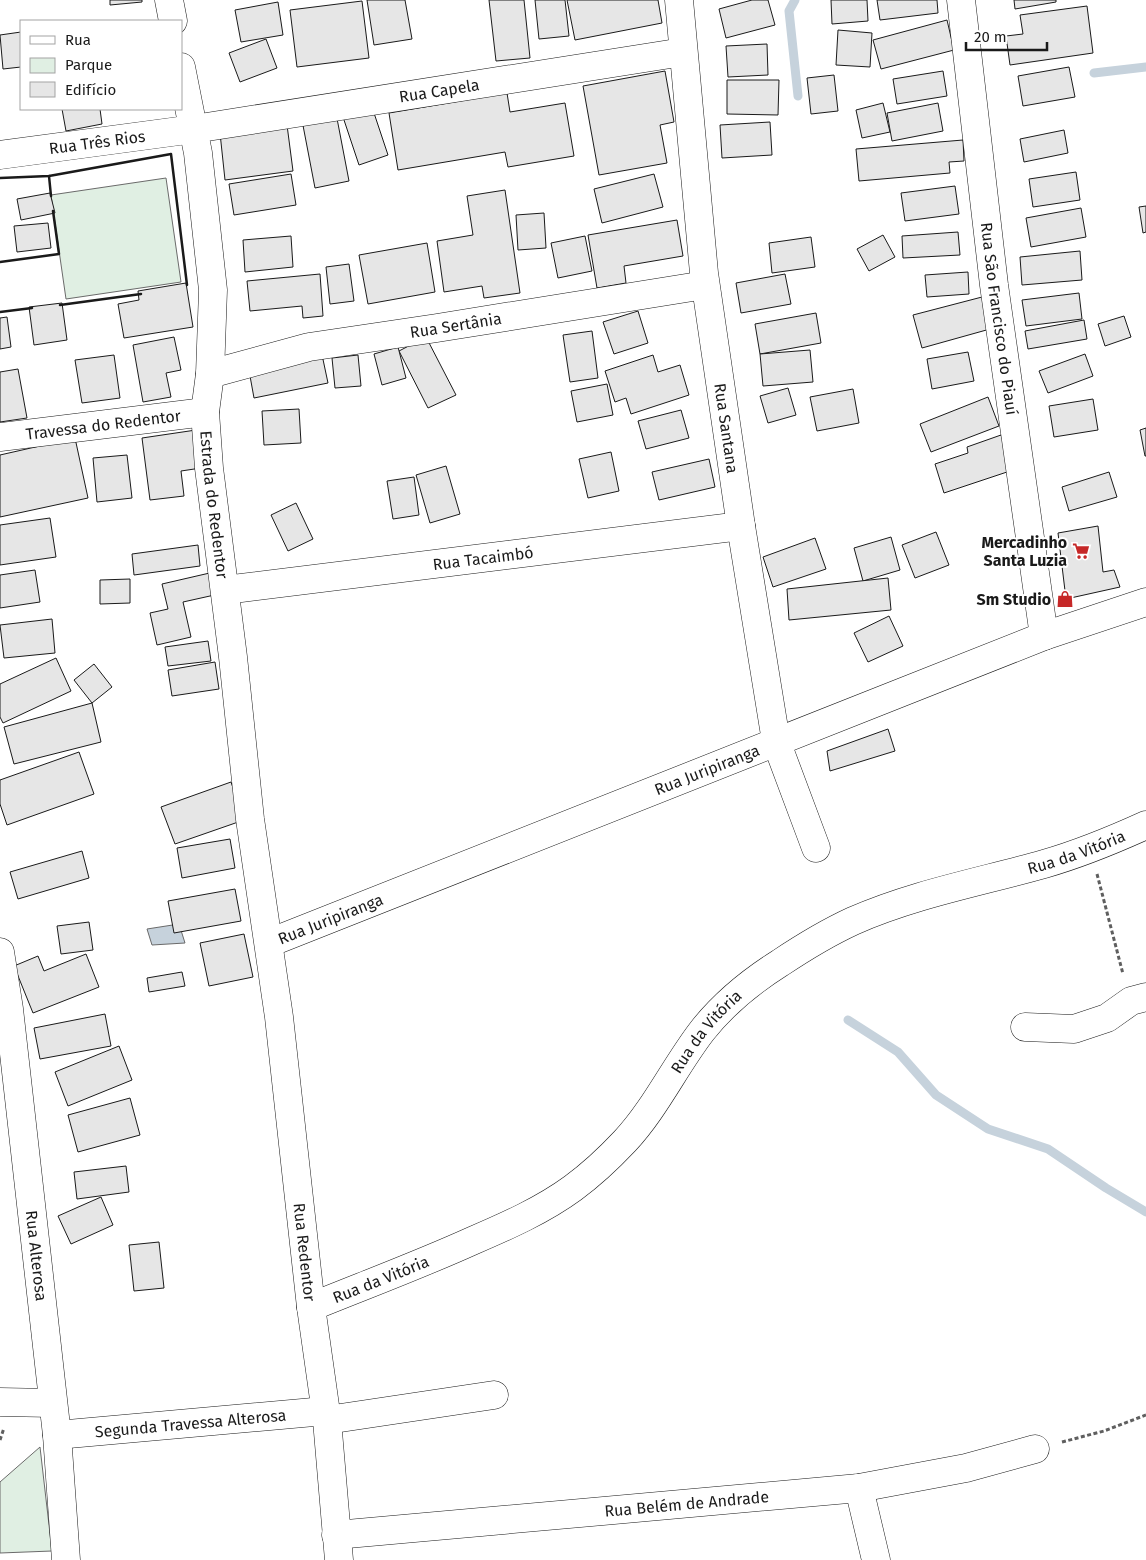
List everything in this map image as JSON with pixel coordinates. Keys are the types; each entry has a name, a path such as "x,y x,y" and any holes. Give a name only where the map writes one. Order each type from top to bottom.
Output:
{"street":[{"path":"169,0 173,20"},
{"name":"Rua Santana","path":"679,0 706,285 741,526 776,741 816,848"},
{"name":"Rua São Francisco do Piauí","path":"961,0 994,286 1044,636"},
{"name":"Rua Capela","path":"194,128 683,52"},
{"name":"Estrada do Redentor","path":"182,72 194,128 213,290 210,374 205,412 209,468 225,590 250,819 269,943"},
{"name":"Rua Três Rios","path":"0,155 194,128"},
{"name":"Rua Sertânia","path":"210,374 309,347 706,285"},
{"name":"Travessa do Redentor","path":"0,437 205,412"},
{"name":"Rua Tacaimbó","path":"225,590 741,526"},
{"name":"Rua Juripiranga","path":"269,943 1044,636 1146,602"},
{"name":"Rua da Vitória","path":"311,1306 496,1231 544,1207 573,1188 596,1170 627,1139 701,1032 723,1006 743,988 820,937 855,920 938,891 1047,863 1146,825"},
{"name":"Rua Redentor","path":"269,943 311,1306 326,1416 337,1548"},
{"name":"Rua Alterosa","path":"0,952 9,1009 57,1435 66,1560"},
{"path":"1025,1027 1074,1030 1106,1018 1138,999"},
{"name":"Segunda Travessa Alterosa","path":"57,1435 326,1416 494,1395"},
{"path":"0,1402 52,1403"},
{"name":"Rua Belém de Andrade","path":"337,1548 859,1488 966,1468 1034,1449"},
{"path":"859,1488 876,1560"}],"path":[{"path":"1090,848 1138,999"},
{"path":"1034,1449 1104,1431 1146,1415"}],"green space":[{"path":"166,178 181,282 66,299 51,195"},
{"path":"40,1447 52,1551 0,1553 0,1482"}],"shaded area":[{"path":"179,924 185,943 152,945 147,929"}],"building":[{"path":"110,0 142,0 142,2 110,5"},
{"path":"367,0 405,0 412,39 374,45"},
{"path":"489,0 524,0 530,58 496,61"},
{"path":"535,0 565,0 569,36 539,39"},
{"path":"567,0 658,0 662,23 575,40"},
{"path":"752,0 768,0 775,25 726,38 719,9"},
{"path":"831,0 867,0 868,21 832,24"},
{"path":"877,0 937,0 938,13 880,20"},
{"path":"1014,0 1056,0 1056,2 1015,9"},
{"path":"362,1 369,58 297,67 290,10"},
{"path":"278,2 283,35 241,42 235,10"},
{"path":"1087,6 1093,53 1010,65 1006,36 1023,34 1020,15"},
{"path":"947,20 954,50 881,69 873,40"},
{"path":"838,30 872,33 870,67 836,65"},
{"path":"20,32 20,67 3,69 0,35"},
{"path":"266,39 277,68 240,82 229,53"},
{"path":"767,44 768,75 728,77 726,46"},
{"path":"1069,67 1075,97 1023,106 1018,76"},
{"path":"665,71 674,122 660,125 667,163 599,175 583,86"},
{"path":"943,71 947,96 897,104 893,79"},
{"path":"834,75 838,111 811,114 807,78"},
{"path":"727,80 779,80 778,115 727,114"},
{"path":"507,93 510,112 565,103 574,156 508,167 505,152 398,170 389,113"},
{"path":"883,103 890,132 862,138 856,110"},
{"path":"938,103 943,131 892,141 887,113"},
{"path":"372,107 388,155 359,165 343,117"},
{"path":"335,108 349,181 315,188 301,115"},
{"path":"62,110 100,110 102,124 66,131"},
{"path":"770,122 772,155 722,158 720,125"},
{"path":"287,125 293,171 225,180 220,133"},
{"path":"1064,130 1068,153 1024,162 1020,139"},
{"path":"963,140 964,161 949,162 950,173 859,181 856,149"},
{"path":"1076,172 1080,200 1033,207 1029,179"},
{"path":"291,174 296,205 234,215 229,184"},
{"path":"654,174 663,207 602,223 594,189"},
{"path":"955,186 959,214 905,221 901,193"},
{"path":"505,190 520,293 484,298 482,286 444,292 437,241 473,235 467,196"},
{"path":"50,193 55,213 21,220 17,199"},
{"path":"1146,206 1146,232 1143,233 1139,207"},
{"path":"1081,208 1086,237 1031,247 1026,218"},
{"path":"544,213 546,248 518,250 516,215"},
{"path":"677,220 683,256 624,266 626,283 597,288 588,235"},
{"path":"48,223 51,248 17,252 14,226"},
{"path":"958,232 960,255 903,258 902,236"},
{"path":"883,235 895,257 869,271 857,249"},
{"path":"291,236 293,267 245,272 243,240"},
{"path":"585,236 592,271 558,278 551,243"},
{"path":"811,237 815,267 772,273 769,243"},
{"path":"427,243 435,292 368,304 359,255"},
{"path":"1080,251 1082,280 1022,285 1020,257"},
{"path":"349,264 354,301 330,304 326,267"},
{"path":"968,272 969,294 927,297 925,275"},
{"path":"320,274 323,316 303,318 302,306 250,311 247,281"},
{"path":"785,274 791,304 741,313 736,283"},
{"path":"186,283 193,327 124,338 118,304 139,300 138,291"},
{"path":"1079,293 1082,319 1026,326 1022,300"},
{"path":"982,297 990,329 922,348 913,315"},
{"path":"62,303 67,340 34,345 29,307"},
{"path":"638,311 648,343 614,354 603,322"},
{"path":"816,313 821,343 760,354 755,324"},
{"path":"1124,316 1131,337 1105,346 1098,324"},
{"path":"7,317 11,347 0,349 0,318"},
{"path":"1084,320 1087,339 1028,349 1025,331"},
{"path":"592,331 598,378 570,382 563,335"},
{"path":"174,337 181,370 166,373 171,397 143,402 133,345"},
{"path":"426,337 456,395 428,408 399,351"},
{"path":"398,347 406,378 382,385 374,354"},
{"path":"321,350 328,383 254,398 248,365"},
{"path":"810,350 813,382 763,386 760,354"},
{"path":"968,352 974,381 932,389 927,359"},
{"path":"1085,354 1093,376 1048,393 1039,371"},
{"path":"114,355 120,398 82,403 75,360"},
{"path":"358,355 361,386 335,388 332,358"},
{"path":"653,355 658,372 680,365 689,395 631,414 626,398 615,402 605,371"},
{"path":"18,369 27,418 0,422 0,372"},
{"path":"607,384 613,415 577,422 571,391"},
{"path":"788,388 796,415 768,423 760,396"},
{"path":"853,389 859,423 817,431 810,397"},
{"path":"988,397 999,426 931,452 920,424"},
{"path":"1093,399 1098,430 1054,437 1049,406"},
{"path":"299,409 301,443 264,445 262,411"},
{"path":"681,410 689,438 646,449 638,421"},
{"path":"1146,428 1146,456 1145,456 1140,430"},
{"path":"196,430 201,468 181,471 184,496 150,500 142,438"},
{"path":"1001,435 1013,470 944,493 935,464 968,453 967,447"},
{"path":"75,438 88,498 0,517 0,455"},
{"path":"611,452 619,491 588,498 579,459"},
{"path":"127,455 132,498 97,502 93,458"},
{"path":"709,459 715,487 659,500 652,472"},
{"path":"446,466 460,514 430,523 416,475"},
{"path":"1109,472 1117,497 1069,511 1062,487"},
{"path":"414,477 419,515 393,519 387,481"},
{"path":"296,503 313,539 288,551 271,515"},
{"path":"50,518 56,557 0,565 0,525"},
{"name":"Mercadinho Santa Luzia","path":"1098,526 1103,572 1114,570 1120,587 1066,599 1058,533"},
{"path":"936,532 949,565 915,578 902,545"},
{"path":"891,537 900,570 863,581 854,548"},
{"path":"815,538 826,569 773,587 763,557"},
{"path":"198,545 200,566 134,575 132,554"},
{"path":"35,570 40,602 0,608 0,575"},
{"path":"214,572 219,594 183,602 191,637 157,645 150,613 168,609 162,584"},
{"path":"888,578 891,610 789,620 787,589"},
{"path":"130,579 130,603 100,604 100,580"},
{"path":"889,616 903,646 868,662 854,633"},
{"path":"52,619 55,653 4,658 0,625"},
{"path":"208,641 211,661 168,666 165,647"},
{"path":"56,658 71,691 3,723 0,717 0,684"},
{"path":"215,662 219,689 172,696 168,670"},
{"path":"94,664 112,687 92,703 74,680"},
{"path":"92,703 101,742 14,764 4,727"},
{"path":"888,729 895,751 830,771 827,751"},
{"path":"79,752 94,794 7,825 0,804 0,780"},
{"path":"231,782 244,820 175,844 161,807"},
{"path":"230,839 235,868 182,878 177,848"},
{"path":"82,851 89,878 18,899 10,872"},
{"path":"235,889 241,921 174,933 168,901"},
{"path":"89,922 93,950 61,954 57,926"},
{"path":"244,934 253,977 209,986 200,943"},
{"path":"86,954 99,987 33,1013 14,966 38,956 44,971"},
{"path":"182,972 185,986 149,992 147,978"},
{"path":"105,1014 111,1046 40,1059 34,1028"},
{"path":"119,1046 132,1080 68,1106 55,1072"},
{"path":"130,1098 140,1135 78,1152 68,1115"},
{"path":"126,1166 129,1192 77,1199 74,1172"},
{"path":"101,1197 113,1225 71,1244 58,1216"},
{"path":"159,1242 164,1288 134,1291 129,1245"}],"waterway":[{"path":"795,0 789,11 798,96"},
{"path":"1094,73 1146,67"},
{"path":"848,1020 898,1052 936,1095 988,1129 1048,1149 1146,1212"}],"wall":[{"path":"0,178 49,176 171,154 187,285"},
{"path":"49,176 51,196"},
{"path":"0,262 59,254 53,211"},
{"path":"60,305 141,294"},
{"path":"0,312 32,308"}],"place":[{"name":"Mercadinho Santa Luzia","path":"1081,551"},
{"name":"Sm Studio","path":"1065,599"}]}
